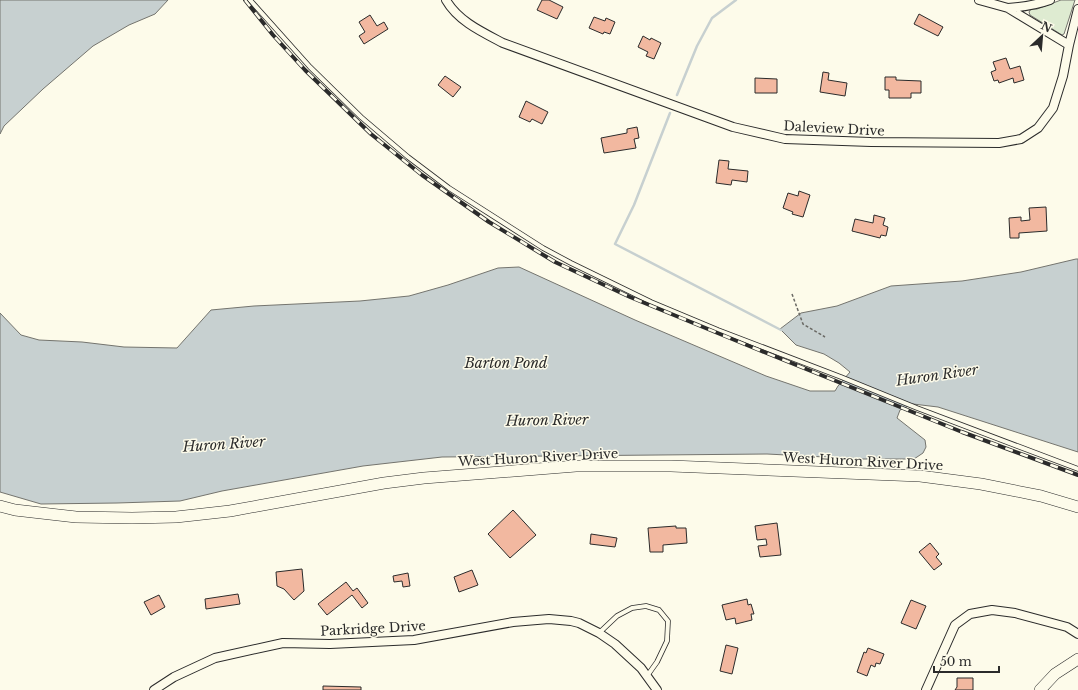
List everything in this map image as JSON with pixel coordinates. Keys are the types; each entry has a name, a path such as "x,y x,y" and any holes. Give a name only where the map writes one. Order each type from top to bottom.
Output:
{"street":[{"name":"Daleview Drive","path":"446,0 457,14 470,25 503,43 734,127 785,139 871,142 999,143 1021,139 1038,128 1053,108 1063,76 1068,45 1078,10"},
{"path":"979,0 1008,8 1068,45"},
{"path":"1008,8 1037,5 1050,0"},
{"name":"West Huron River Drive","path":"0,506 15,510 76,517 176,518 230,511 384,483 424,478 576,466 671,466 920,476 981,484 1041,496 1078,507"},
{"path":"926,690 955,625 970,614 992,610 1015,613 1067,627 1078,634"},
{"name":"Parkridge Drive","path":"154,690 174,677 215,658 283,644 330,644 414,640 513,622 549,619 579,623 599,633 641,668 657,690"},
{"path":"1040,690 1055,674 1078,659"}],"lane":[{"path":"250,0 310,67 361,117 408,157 449,188 554,254 651,302 718,330 1078,469"},
{"path":"599,633 617,616 632,608 646,606 659,610 668,621 667,641 657,662 647,676"}],"path":[{"path":"792,294 802,324 825,337"}],"green space":[{"path":"1061,0 1075,0 1064,34 1062,35 1030,15 1029,12 1031,9 1037,9"}],"water":[{"path":"0,0 168,0 155,14 129,25 93,46 43,89 4,126 0,134"},
{"name":"Barton Pond","path":"1078,259 1078,452 938,407 913,404 900,410 897,418 925,440 926,447 923,453 914,459 863,459 767,454 442,457 363,466 222,491 180,501 41,504 0,492 0,313 21,335 39,340 82,342 124,347 177,348 211,310 254,306 360,301 409,296 448,285 498,268 519,267 635,320 766,376 810,391 835,391 850,372 824,354 796,345 780,329 801,313 837,306 891,286 962,281 1021,272"}],"building":[{"path":"542,0 549,0 563,7 557,19 537,10"},
{"path":"919,14 943,27 938,36 914,24"},
{"path":"370,15 377,26 384,22 388,29 364,44 359,36 365,32 359,22"},
{"path":"594,17 605,21 606,18 615,22 610,34 604,32 603,34 589,28"},
{"path":"643,36 661,43 654,59 646,56 648,52 638,47"},
{"path":"1006,58 1010,69 1020,66 1024,80 1014,83 1013,78 999,83 998,80 994,81 991,72 996,70 993,62"},
{"path":"823,72 829,73 828,80 847,83 845,96 820,92"},
{"path":"445,76 461,87 453,97 438,85"},
{"path":"885,77 896,77 896,80 921,81 921,93 911,93 911,98 889,98 889,90 885,90"},
{"path":"755,78 777,79 777,93 755,93"},
{"path":"526,101 548,112 542,124 532,119 530,122 519,117"},
{"path":"637,127 639,138 634,139 636,148 604,153 601,138 627,133 627,129"},
{"path":"719,160 729,161 728,169 748,171 747,182 732,180 731,185 716,183"},
{"path":"799,191 810,195 803,217 792,214 793,212 783,208 788,193 798,196"},
{"path":"1046,207 1047,231 1019,233 1019,238 1010,238 1009,218 1021,217 1021,221 1030,220 1029,208"},
{"path":"874,215 885,218 883,225 888,227 886,236 881,235 880,238 852,231 855,219 873,223"},
{"path":"513,510 536,535 510,558 488,534"},
{"path":"777,523 781,555 760,557 758,546 767,545 766,539 757,540 755,526"},
{"path":"676,526 676,528 686,528 687,543 663,545 663,552 650,552 648,528"},
{"path":"591,534 617,538 615,547 590,544"},
{"path":"930,543 939,554 936,557 942,564 934,570 919,552"},
{"path":"302,569 304,591 294,600 284,589 277,586 276,572"},
{"path":"472,570 478,585 459,592 454,577"},
{"path":"408,573 410,586 403,587 402,581 394,582 393,576"},
{"path":"346,582 353,591 357,588 368,603 362,608 352,595 327,615 318,604"},
{"path":"238,594 240,604 206,609 205,599"},
{"path":"159,595 165,607 151,615 144,602"},
{"path":"747,599 748,605 751,604 754,614 751,614 752,620 736,624 735,618 726,620 722,605"},
{"path":"911,600 926,606 916,629 901,623"},
{"path":"726,645 738,648 732,674 720,671"},
{"path":"868,648 884,654 880,664 876,663 875,667 871,665 867,676 857,672 864,652 866,653"},
{"path":"957,678 973,678 973,690 955,690 957,687"},
{"path":"323,686 361,687 361,690 323,690"}],"waterway":[{"path":"677,95 697,46 712,18 736,0"},
{"path":"670,113 634,205 615,244 781,330"}],"railway":[{"path":"245,0 273,35 305,70 371,134 422,175 489,222 555,262 630,297 759,350 962,432 1078,475"}],"water label":[{"name":"Huron River","path":"937,375"},
{"name":"Huron River","path":"547,420"},
{"name":"Huron River","path":"224,444"}]}
